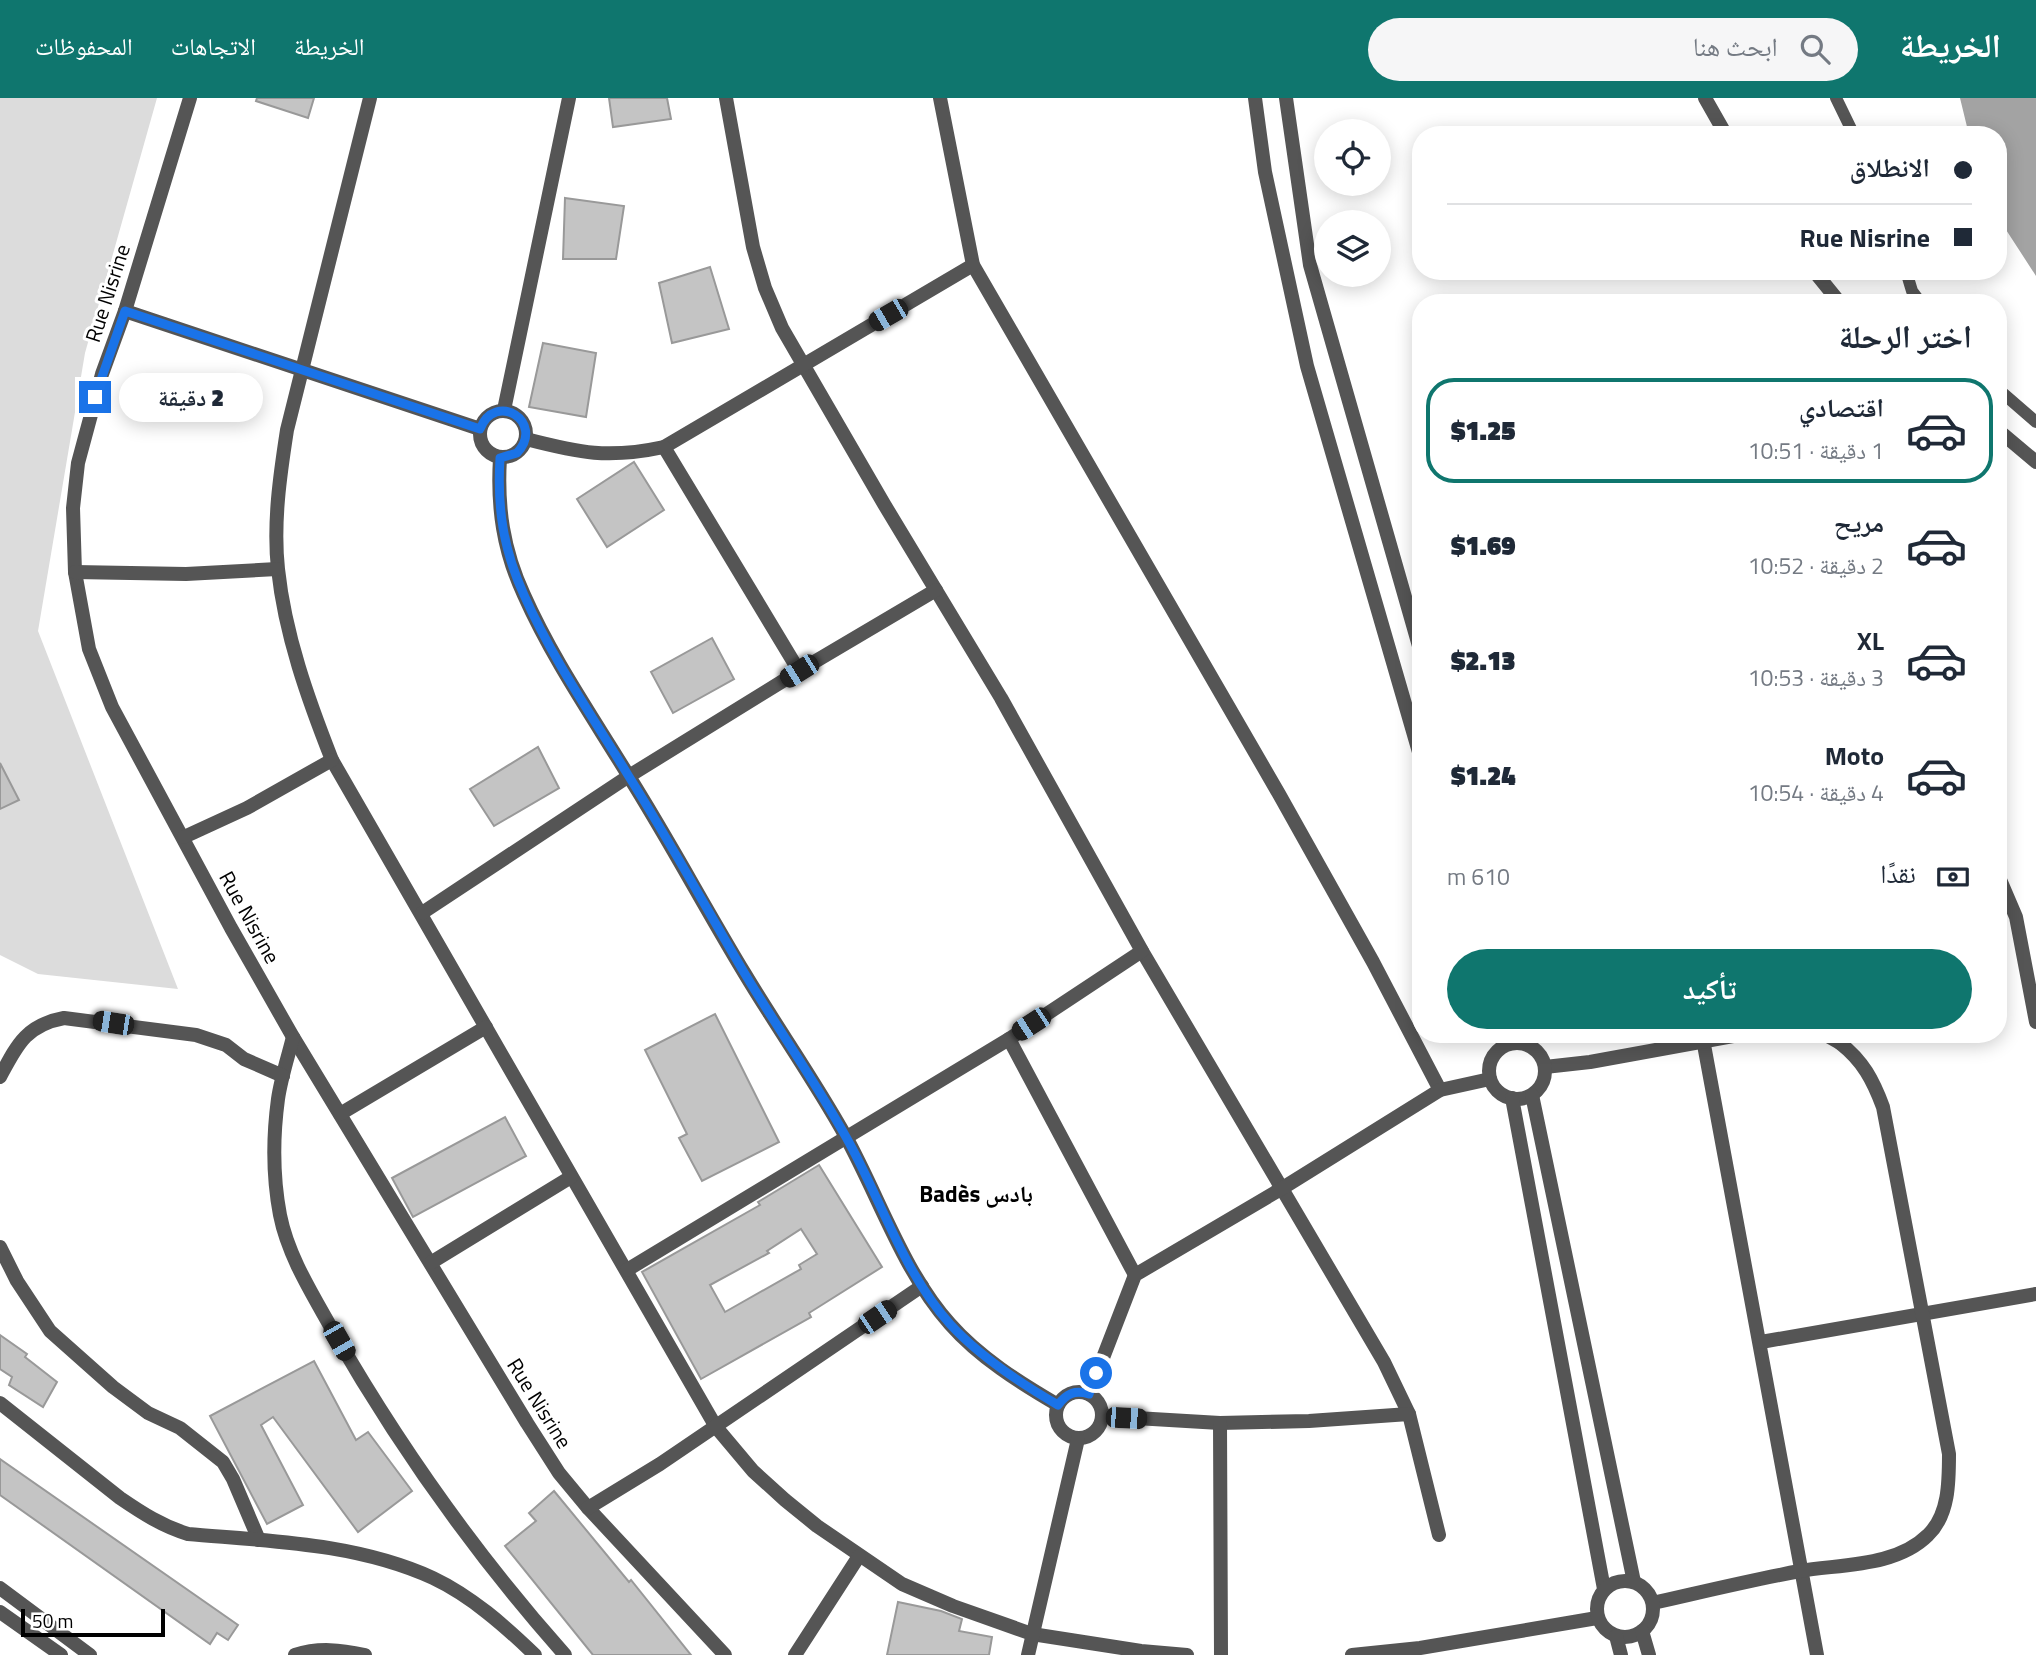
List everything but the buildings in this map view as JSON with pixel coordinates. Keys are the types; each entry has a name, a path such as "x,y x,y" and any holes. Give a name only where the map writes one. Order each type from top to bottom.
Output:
{"street":[{"name":"Rue Nisrine","path":"190,98 125,311 102,374 78,463 73,508 75,572 89,649 112,707 231,928 293,1037 432,1262 527,1423 559,1473 588,1508 725,1655"},
{"path":"370,98 302,368 281,474 278,569 295,654 309,703 332,760 716,1427 761,1479 817,1526 859,1556 902,1584 953,1606 1032,1634 1141,1651 1187,1655"},
{"path":"504,410 568,98"},
{"path":"726,98 753,247 765,288 802,364 1001,698 1142,951 1384,1362 1409,1414 1439,1535"},
{"path":"940,98 973,265 1286,806 1412,1037"},
{"path":"1255,98 1265,172 1307,366 1412,728"},
{"path":"1286,98 1310,265 1412,622"},
{"path":"1705,98 1721,126"},
{"path":"1836,98 1850,126"},
{"path":"526,439 583,453 634,453 664,446 973,265"},
{"path":"1821,280 1833,294"},
{"path":"125,311 480,429"},
{"path":"2007,397 2036,422"},
{"path":"504,410 519,417 524,423 526,439 517,453 500,458 482,445 480,429 489,415 504,410"},
{"path":"2007,438 2036,462"},
{"path":"664,446 799,671"},
{"path":"500,458 499,517 506,549 523,594 571,684 846,1137 922,1286 949,1324 975,1348 1025,1386 1058,1405"},
{"path":"75,572 186,573 278,569"},
{"path":"422,913 629,776 936,590"},
{"path":"184,837 247,808 332,760"},
{"path":"2007,896 2016,917 2036,1022"},
{"path":"627,1270 1009,1039 1142,951"},
{"path":"0,1077 18,1046 33,1029 44,1021 64,1018 196,1035 226,1045 244,1059 283,1076"},
{"path":"340,1114 486,1027"},
{"path":"293,1037 278,1098 276,1185 280,1217 296,1262 353,1365 397,1436 491,1567 565,1655"},
{"path":"1009,1039 1135,1275"},
{"path":"1415,1043 1440,1090"},
{"path":"1498,1043 1489,1068 1490,1079 1499,1092 1512,1098 1522,1098 1532,1095 1542,1083 1545,1067 1541,1057 1528,1043"},
{"path":"1545,1067 1590,1062 1679,1043"},
{"path":"1704,1043 1817,1655"},
{"path":"1653,1603 1801,1571 1859,1564 1891,1556 1910,1548 1928,1535 1938,1521 1949,1483 1949,1454 1883,1107 1865,1067 1846,1043"},
{"path":"1089,1394 1135,1275 1282,1189 1440,1090 1490,1079"},
{"path":"1532,1095 1634,1581"},
{"path":"1512,1098 1604,1588"},
{"path":"432,1262 571,1177"},
{"path":"0,1247 17,1281 50,1331 113,1387 148,1413 180,1428 223,1462 260,1540"},
{"path":"588,1508 716,1427 922,1286"},
{"path":"1761,1342 2036,1294"},
{"path":"1565,1382 1591,1378"},
{"path":"1080,1391 1089,1394 1097,1399 1102,1416 1100,1425 1095,1433 1087,1437 1069,1436 1057,1423 1058,1405 1071,1393 1080,1391"},
{"path":"0,1403 112,1492 157,1522 188,1534 315,1546 404,1567 435,1579 472,1602 535,1655"},
{"path":"1102,1416 1220,1423 1309,1421 1409,1414"},
{"path":"1220,1423 1221,1655"},
{"path":"1028,1655 1078,1438"},
{"path":"795,1655 859,1556"},
{"path":"1634,1581 1649,1594 1653,1603 1652,1618 1642,1631 1625,1638 1616,1636 1608,1632 1597,1618 1598,1597 1604,1588 1613,1583 1634,1581"},
{"path":"0,1588 90,1655"},
{"path":"0,1612 61,1655"},
{"path":"1352,1655 1420,1648 1597,1618"},
{"path":"1642,1631 1649,1655"},
{"path":"1616,1636 1621,1655"},
{"path":"1469,1639 1472,1655"},
{"path":"295,1655 309,1650 332,1649 365,1655"}],"shaded area":[{"path":"0,98 157,98 85,353 38,631 178,989 38,974 0,955"},
{"path":"1960,98 2036,98 2036,276 2007,231 2007,126 1967,126"}],"district":[{"name":"Badès بادس","path":"976,1193"}],"route":[{"path":"95,397 125,311 480,429 483,421 496,411 512,412 519,417 524,423 526,439 517,453 500,458 498,485 499,517 506,549 523,594 571,684 846,1137 922,1286 949,1324 975,1348 1025,1386 1058,1405 1071,1393 1080,1391 1089,1394 1096,1373"}]}
